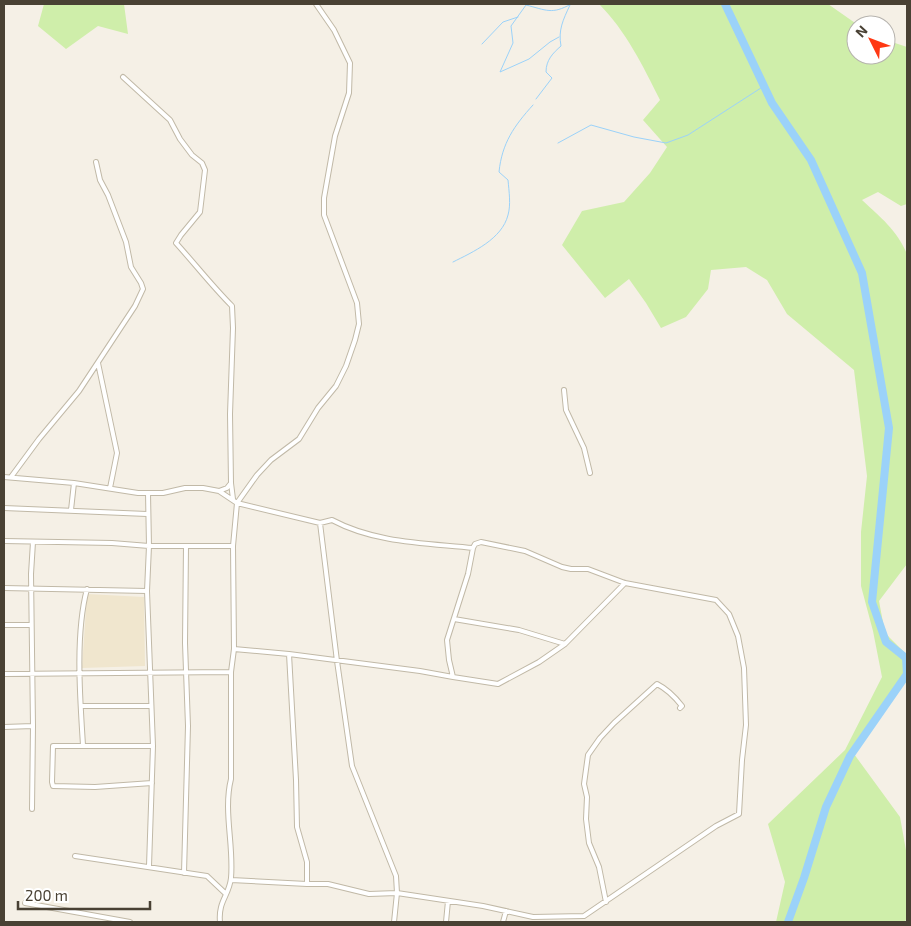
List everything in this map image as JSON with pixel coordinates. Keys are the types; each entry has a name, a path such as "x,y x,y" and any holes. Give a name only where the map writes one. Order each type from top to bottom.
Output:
{"street":[{"path":"220,922 219,912 231,880 227,794 231,779 231,672 234,649 233,546 237,503 257,475 271,460 300,439 318,408 336,386 346,366 359,324 357,303 324,216 324,198 336,136 349,93 350,63 334,30 316,4"},
{"path":"123,77 170,120 180,139 192,155 202,163 205,170 200,212 176,243 203,272 213,287 232,306 230,414 233,500"},
{"path":"11,477 98,363 135,306 143,289 131,267 126,242 108,195 100,180 96,162"},
{"path":"98,363 116,453 110,488"},
{"path":"564,390 566,410 584,448 590,473"},
{"path":"4,477 74,483 148,493 163,493 184,488 218,491 226,488 231,483"},
{"path":"72,510 74,483"},
{"path":"218,491 237,503 320,523 332,520 385,539 407,543 473,548"},
{"path":"148,493 149,546 147,591 153,746 149,866"},
{"path":"4,508 148,514"},
{"path":"320,523 352,766 396,876 397,893 394,922"},
{"path":"4,541 112,543 149,546 233,546"},
{"path":"32,809 31,588 33,542"},
{"path":"231,880 328,884 369,894 397,893 533,917 584,916 716,826 739,814 746,725 744,668 738,636 729,614 716,600 624,583 588,569 562,567 525,551 481,542 475,544 473,548 468,574 447,640 453,678"},
{"path":"184,873 188,726 185,672 186,546"},
{"path":"234,649 420,671 498,684 539,662 565,644 624,583"},
{"path":"4,588 147,591"},
{"path":"83,745 80,673 83,603 87,589"},
{"path":"454,619 519,630 565,644"},
{"path":"4,625 32,625"},
{"path":"289,654 297,827 307,862 307,884"},
{"path":"4,674 231,672"},
{"path":"606,902 598,867 589,844 586,819 587,797 584,784 588,755 614,723 657,684 675,698 682,706 680,708"},
{"path":"81,706 151,706"},
{"path":"4,727 33,726"},
{"path":"152,783 95,787 53,786 52,782 53,746 153,746"},
{"path":"75,856 207,876 226,894"},
{"path":"446,922 448,901"},
{"path":"25,903 130,922"},
{"path":"504,922 506,911"},
{"path":"584,916 588,922"},
{"path":"533,917 534,922"}],"shaded area":[{"path":"87,594 144,597 145,666 82,668"}],"green space":[{"path":"44,4 124,4 128,34 98,26 66,49 38,26"},
{"path":"599,4 828,4 846,17 846,65 896,65 896,43 907,47 907,204 901,206 878,192 862,200 893,231 907,254 907,564 879,601 885,633 907,655 907,675 893,699 854,754 900,817 907,856 907,917 905,922 776,922 785,882 768,824 845,750 882,677 873,631 861,586 861,532 867,476 854,370 787,314 767,280 746,267 711,270 708,289 686,317 661,328 629,279 605,298 562,245 582,211 624,202 650,173 667,147 643,120 660,100 626,37"}],"waterway":[{"path":"559,37 529,59 500,72 513,43 511,26 526,5 544,10 559,10 571,4"},
{"path":"725,4 772,103 811,160 862,273 889,428 872,602 886,642 906,658 907,674 850,756 826,807 788,922"},
{"path":"536,99 552,78 546,72 547,64 561,46 563,20 570,5"},
{"path":"482,44 503,22 518,17"},
{"path":"558,143 591,125 634,137 666,143 688,135 764,86"},
{"path":"453,262 486,244 505,224 510,202 508,180 499,172 503,152 520,120 533,105"}]}
